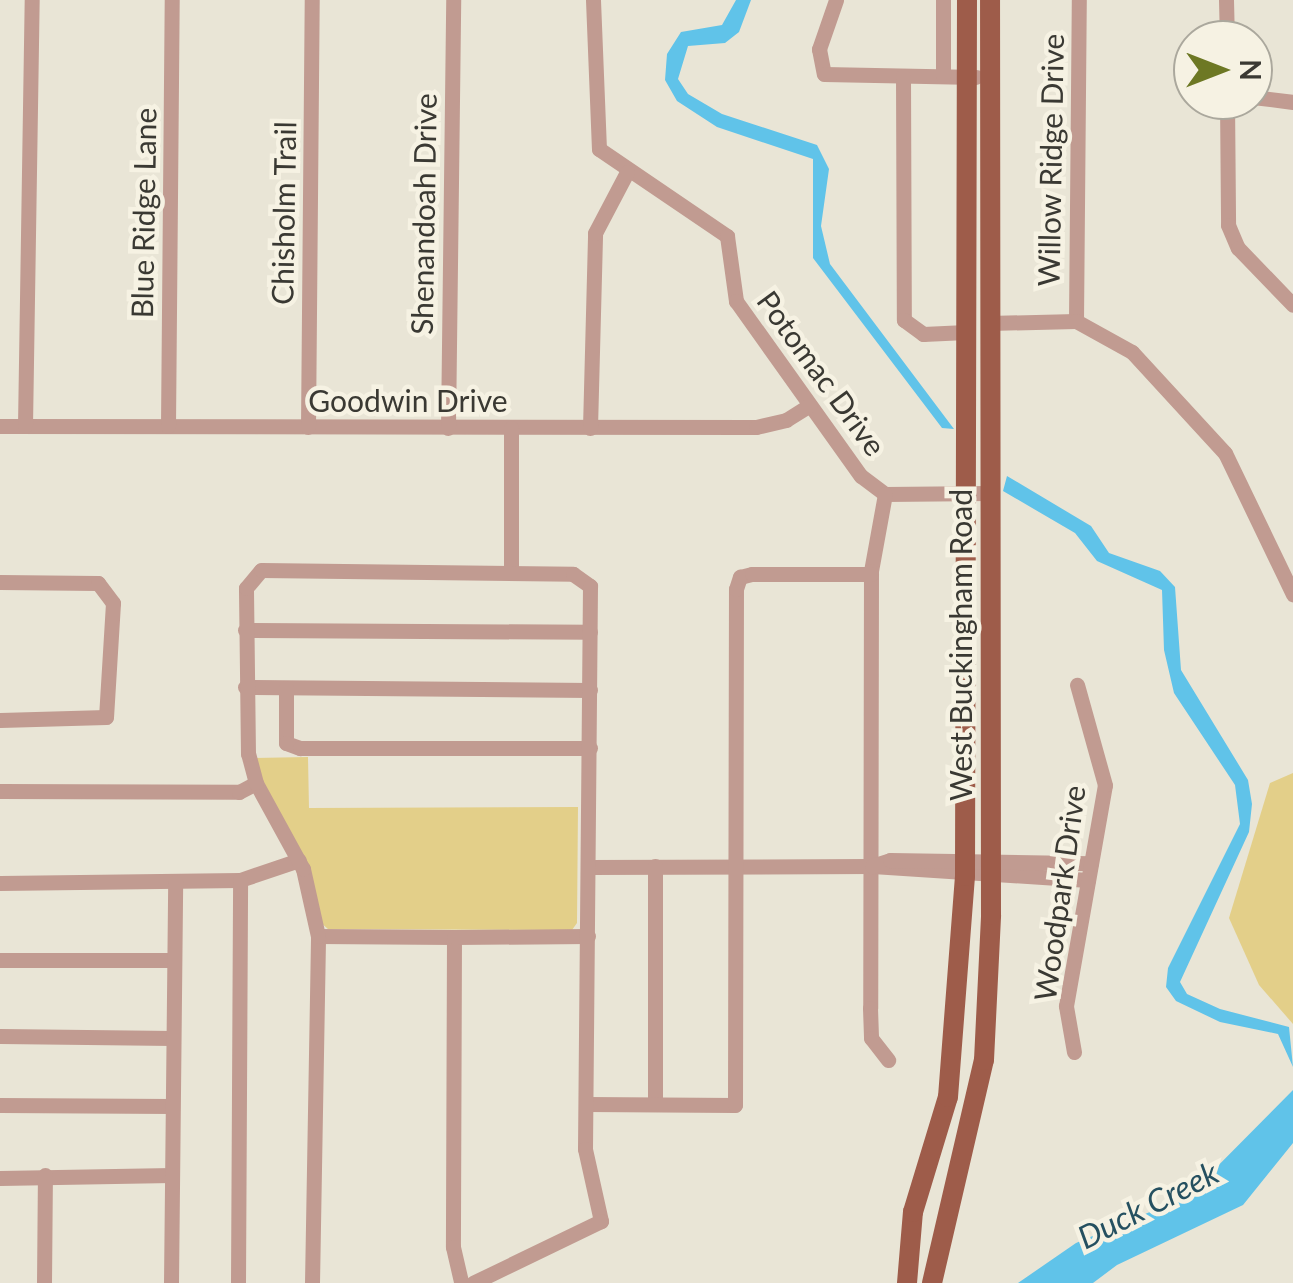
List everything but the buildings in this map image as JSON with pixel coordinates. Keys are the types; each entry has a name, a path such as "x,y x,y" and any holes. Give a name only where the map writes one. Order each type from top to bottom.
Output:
{"main road":[{"name":"West Buckingham Road","path":"906,1283 912,1212 948,1096 965,868 967,0"},
{"name":"West Buckingham Road","path":"932,1283 984,1060 989,868 990,0"},
{"path":"966,332 989,323"}],"street":[{"path":"25,426 32,0"},
{"name":"Blue Ridge Lane","path":"168,426 172,0"},
{"name":"Chisholm Trail","path":"308,427 312,0"},
{"name":"Shenandoah Drive","path":"448,428 453,0"},
{"name":"Potomac Drive","path":"594,0 594,130 600,149 626,172 727,236 736,302 861,476 885,494 990,493"},
{"path":"836,0 820,49 824,74 990,77"},
{"path":"943,0 943,76"},
{"name":"Willow Ridge Drive","path":"1076,322 1078,0"},
{"path":"903,76 904,320 923,334 966,332"},
{"path":"1227,120 1228,225 1238,248 1293,305"},
{"path":"590,428 595,233 626,172"},
{"path":"989,323 1076,322 1132,352 1210,433 1293,594"},
{"name":"Goodwin Drive","path":"0,426 756,427 786,420 810,404"},
{"path":"511,428 511,573"},
{"path":"885,494 871,574 871,1038 888,1060"},
{"path":"312,1283 318,936 298,860 256,783 244,688 245,630 246,588 261,570 511,573 584,579 590,586 585,1150 602,1221 473,1283"},
{"path":"587,1104 735,1105 740,578 871,574"},
{"path":"0,582 98,582 112,603 106,717 0,720"},
{"path":"245,630 590,632"},
{"name":"Woodpark Drive","path":"1074,1052 1066,1006 1105,785 1077,685"},
{"path":"244,688 590,690"},
{"path":"286,688 286,743 300,748 590,748"},
{"path":"0,790 239,792 256,783"},
{"path":"0,883 240,880 298,860"},
{"path":"589,867 989,868 1091,863"},
{"path":"655,866 655,1103"},
{"path":"989,868 1088,880"},
{"path":"238,1283 240,880"},
{"path":"171,1283 175,882"},
{"path":"318,936 588,936"},
{"path":"454,936 453,1247 461,1283"},
{"path":"0,960 174,960"},
{"path":"0,1036 173,1038"},
{"path":"0,1105 172,1106"},
{"path":"44,1283 45,1175"},
{"path":"0,1178 172,1175"}],"shaded area":[{"path":"308,757 309,808 578,807 577,923 572,930 328,929 320,922 254,758"},
{"path":"1293,773 1293,1024 1259,985 1229,918 1270,783"}],"water":[{"path":"736,0 751,0 739,32 725,43 688,46 678,79 688,94 722,114 817,145 829,169 821,226 830,264 954,429 942,428 813,258 813,159 717,127 677,101 665,80 667,54 681,32 722,25"},
{"path":"1007,476 1091,526 1109,553 1160,571 1175,587 1181,670 1248,780 1252,804 1249,832 1180,982 1187,994 1220,1009 1289,1027 1293,1067 1278,1034 1220,1022 1176,1001 1166,987 1168,968 1240,824 1235,785 1174,693 1164,650 1162,590 1097,561 1075,533 1003,491"},
{"path":"1293,1090 1293,1143 1243,1205 1117,1265 1093,1283 1018,1283 1076,1243 1188,1196"}],"water label":[{"name":"Duck Creek","path":"1148,1205"}]}
